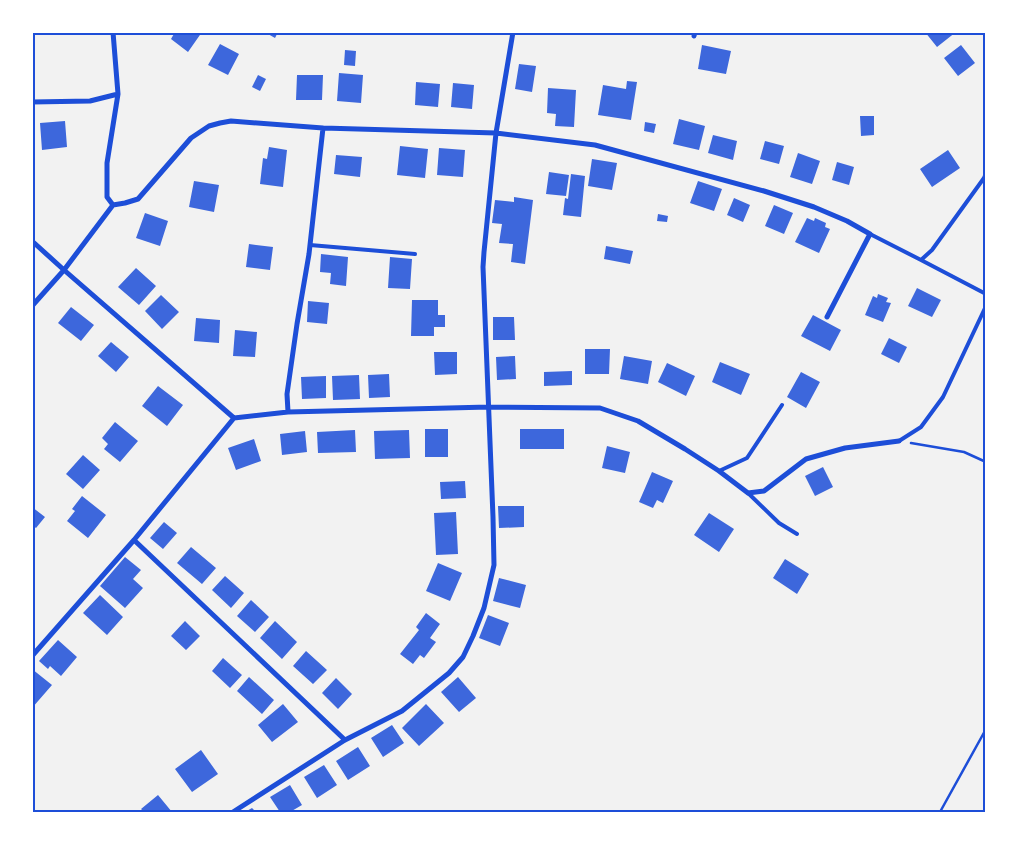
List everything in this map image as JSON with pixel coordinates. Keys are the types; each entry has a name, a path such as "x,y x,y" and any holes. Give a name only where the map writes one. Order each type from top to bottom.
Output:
{"street":[{"path":"113,32 118,94 107,163 107,197 113,205"},
{"path":"233,812 345,740 402,711 432,687 449,673 463,657 484,608 494,565 494,517 483,267 496,132 513,32"},
{"path":"32,102 90,101 118,94"},
{"path":"32,306 64,270 113,205 138,199 191,138 209,126 231,121 324,128 496,132 595,145 814,206 870,234 827,317"},
{"path":"288,412 286,394 310,245 324,128"},
{"path":"32,241 234,418"},
{"path":"32,656 134,540 234,418 288,412 489,407 600,408 638,421 719,471 748,493 764,491 806,459 845,448 899,441"},
{"path":"134,540 345,740"}],"lane":[{"path":"921,260 932,250 984,178 986,172"},
{"path":"870,234 986,294"},
{"path":"310,245 415,254"},
{"path":"899,441 922,427 943,396 986,306"},
{"path":"719,471 746,458 782,405"},
{"path":"748,493 779,523 797,534"}],"path":[{"path":"899,441 964,452 986,462"},
{"path":"940,812 986,729"}],"building":[{"path":"175,32 202,32 188,52 171,39"},
{"path":"269,32 278,32 275,38 268,34"},
{"path":"925,32 956,32 937,47"},
{"path":"220,44 239,54 228,75 208,65"},
{"path":"702,45 731,51 726,74 698,69"},
{"path":"961,45 975,63 958,76 944,58"},
{"path":"345,50 356,51 355,66 344,65"},
{"path":"519,64 536,66 532,92 515,89"},
{"path":"339,73 363,75 361,103 337,101"},
{"path":"258,75 266,79 260,91 252,87"},
{"path":"297,75 323,75 322,100 296,100"},
{"path":"627,81 637,82 631,120 598,115 603,85 626,89"},
{"path":"416,82 440,84 438,107 415,105"},
{"path":"453,83 474,85 472,109 451,107"},
{"path":"548,88 576,90 574,127 555,126 556,114 547,113"},
{"path":"860,116 874,116 874,135 861,136"},
{"path":"679,119 705,126 699,150 673,144"},
{"path":"65,121 67,147 42,150 40,123"},
{"path":"645,122 656,124 654,133 644,131"},
{"path":"713,135 737,141 733,160 708,153"},
{"path":"765,141 784,146 779,164 760,159"},
{"path":"400,146 428,149 425,178 397,175"},
{"path":"269,147 287,150 283,187 260,184 263,158 267,159"},
{"path":"439,148 465,150 463,177 437,175"},
{"path":"948,150 960,168 932,187 920,169"},
{"path":"798,153 820,161 812,184 790,177"},
{"path":"336,155 362,157 360,177 334,174"},
{"path":"592,159 617,163 612,190 588,186"},
{"path":"837,162 854,167 849,185 832,180"},
{"path":"549,172 569,175 566,196 546,194"},
{"path":"571,174 585,176 581,217 563,215 565,198 568,199"},
{"path":"194,181 219,185 214,212 189,207"},
{"path":"698,181 722,189 714,211 690,203"},
{"path":"514,197 533,200 525,264 511,262 513,244 499,243 502,224 492,223 495,200 514,202"},
{"path":"734,198 750,205 743,222 727,215"},
{"path":"774,205 793,213 784,234 765,226"},
{"path":"145,213 168,221 160,246 136,238"},
{"path":"658,214 668,216 667,222 657,221"},
{"path":"807,218 814,221 815,218 826,223 825,227 830,229 819,253 795,242"},
{"path":"249,244 273,247 270,270 246,267"},
{"path":"606,246 633,251 630,264 604,259"},
{"path":"321,254 348,257 346,286 330,284 331,273 320,272"},
{"path":"390,257 412,259 410,289 388,288"},
{"path":"136,268 156,286 139,305 118,287"},
{"path":"917,288 941,300 932,317 908,306"},
{"path":"878,294 888,298 886,302 891,303 883,322 865,315 873,296 877,298"},
{"path":"161,295 179,312 162,329 145,311"},
{"path":"412,300 438,300 438,315 445,315 445,327 434,327 434,336 411,336"},
{"path":"308,301 329,303 327,324 307,322"},
{"path":"71,307 94,325 81,341 58,323"},
{"path":"813,315 841,330 830,351 801,336"},
{"path":"493,317 514,317 515,340 493,340"},
{"path":"196,318 220,320 219,343 194,341"},
{"path":"235,330 257,332 255,357 233,356"},
{"path":"889,338 907,347 899,363 881,354"},
{"path":"111,342 129,357 116,372 98,356"},
{"path":"585,349 610,349 609,374 585,374"},
{"path":"434,352 457,352 457,374 435,375"},
{"path":"515,356 516,379 497,380 496,357"},
{"path":"624,356 652,361 648,384 620,379"},
{"path":"720,362 750,374 741,395 712,382"},
{"path":"667,363 695,376 686,396 658,382"},
{"path":"572,371 572,385 544,386 544,372"},
{"path":"801,372 820,382 806,408 787,397"},
{"path":"389,374 390,397 369,398 368,375"},
{"path":"359,375 360,399 333,400 332,376"},
{"path":"326,376 326,398 302,399 301,377"},
{"path":"158,386 183,405 167,426 142,406"},
{"path":"115,422 138,441 120,462 104,449 108,444 102,438"},
{"path":"425,429 448,429 448,457 425,457"},
{"path":"520,429 564,429 564,449 520,449"},
{"path":"355,430 356,452 318,453 317,432"},
{"path":"409,430 410,458 375,459 374,431"},
{"path":"305,431 307,452 282,455 280,434"},
{"path":"254,439 261,461 236,470 228,448"},
{"path":"607,446 630,452 625,473 602,468"},
{"path":"83,455 100,470 83,489 66,474"},
{"path":"823,467 833,487 815,496 805,476"},
{"path":"652,472 673,481 663,503 657,500 653,508 639,502"},
{"path":"465,481 466,498 441,499 440,482"},
{"path":"82,496 106,515 88,538 67,521 75,511 72,509"},
{"path":"498,506 524,506 524,527 499,528"},
{"path":"32,507 45,517 36,528 32,525"},
{"path":"456,512 458,554 436,555 434,513"},
{"path":"709,513 734,529 719,552 694,535"},
{"path":"164,522 177,533 163,549 150,538"},
{"path":"191,547 216,568 202,584 177,563"},
{"path":"125,557 141,570 133,579 143,588 125,608 100,586"},
{"path":"785,559 809,574 797,594 773,578"},
{"path":"438,563 462,573 450,601 426,591"},
{"path":"225,576 244,593 231,608 212,590"},
{"path":"499,578 526,585 520,608 493,601"},
{"path":"100,595 123,617 107,635 83,613"},
{"path":"251,600 269,617 255,632 237,616"},
{"path":"426,613 440,624 430,638 436,642 424,658 420,655 413,664 400,654 419,630 416,627"},
{"path":"488,615 509,623 500,646 479,638"},
{"path":"185,621 200,636 186,650 171,636"},
{"path":"275,621 297,642 282,659 260,638"},
{"path":"58,640 77,657 61,676 50,666 48,669 39,661"},
{"path":"306,651 327,670 313,684 293,666"},
{"path":"223,658 242,675 230,688 212,671"},
{"path":"32,669 52,685 32,708"},
{"path":"249,677 274,700 262,714 237,691"},
{"path":"458,677 476,698 459,712 441,692"},
{"path":"336,678 352,694 338,709 322,693"},
{"path":"283,704 298,722 272,742 258,725"},
{"path":"426,704 444,723 419,746 402,728"},
{"path":"392,725 404,743 383,757 371,738"},
{"path":"358,747 370,766 348,780 336,761"},
{"path":"201,750 218,774 192,792 175,769"},
{"path":"324,765 337,785 317,798 304,777"},
{"path":"290,785 302,805 290,812 280,812 270,797"},
{"path":"158,795 172,812 144,812 141,809"},
{"path":"252,808 256,812 245,812"}]}
